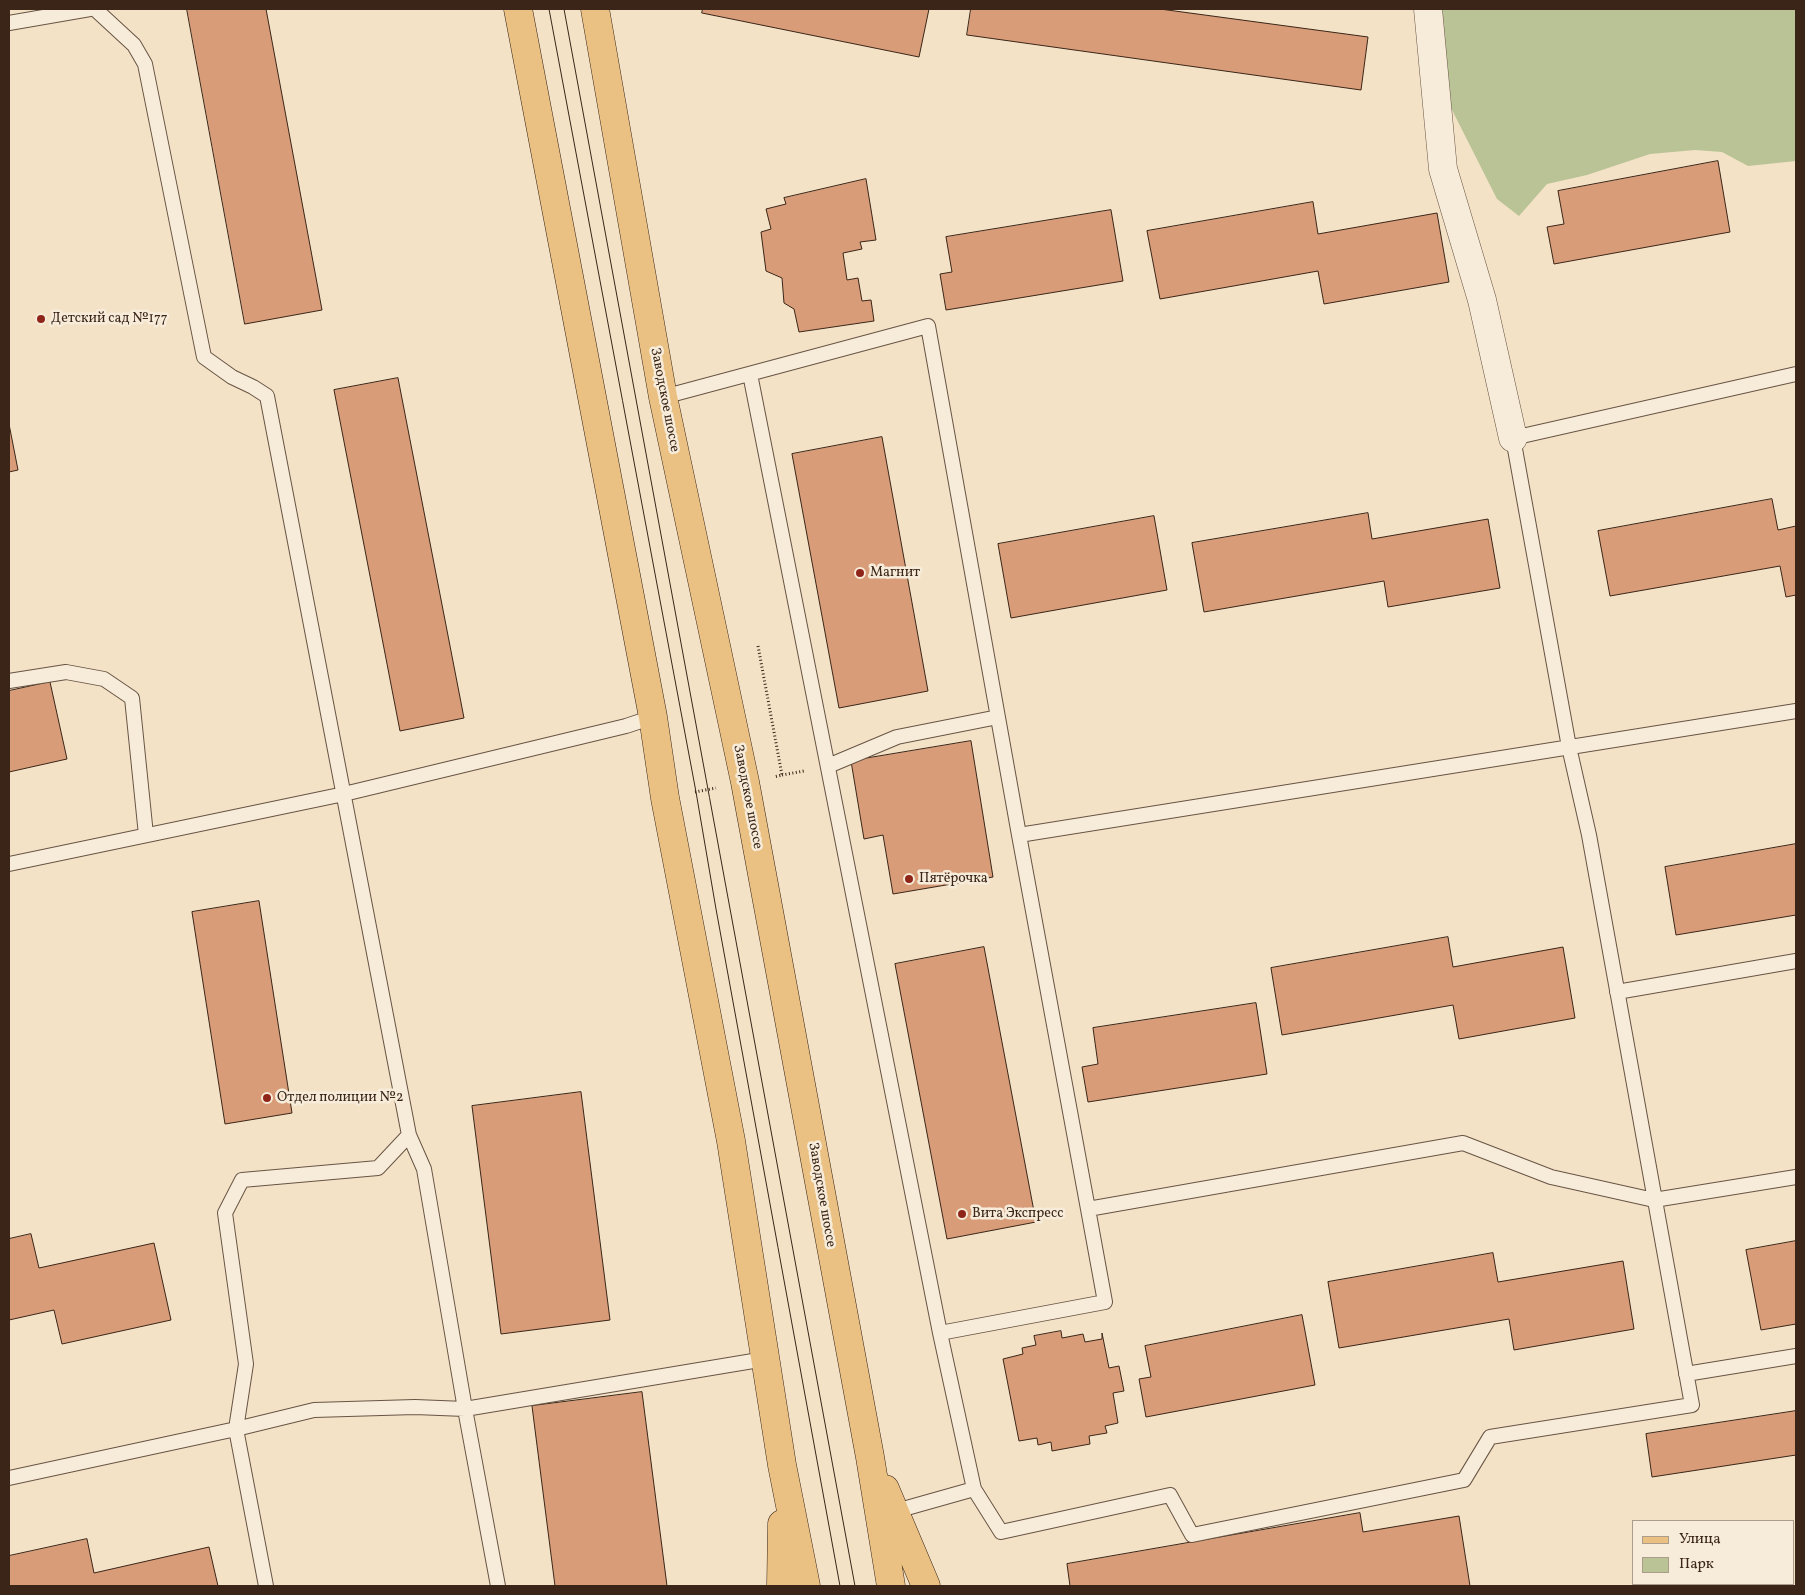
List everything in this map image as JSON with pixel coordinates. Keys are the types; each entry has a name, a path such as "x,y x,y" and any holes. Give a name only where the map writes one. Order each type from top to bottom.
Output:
{"main road":[{"path":"518,9 653,717 667,807 731,1142 782,1465 806,1586"},
{"name":"Заводское шоссе","path":"595,9 663,396 745,782 870,1457 891,1586"},
{"path":"870,1457 896,1511 926,1586"},
{"path":"781,1586 782,1465"}],"street":[{"path":"1428,9 1443,169 1482,300 1513,438"}],"lane":[{"path":"9,23 90,9"},
{"path":"95,9 134,45 146,64 204,358 232,377 254,386 267,396 409,1136 424,1169 465,1409 498,1586"},
{"path":"663,396 928,326 1018,835 1106,1302 940,1333"},
{"path":"750,374 940,1333 974,1489 1002,1532 1170,1495 1192,1535 1464,1480 1490,1437 1692,1405 1589,835 1569,747 1513,438 1796,374"},
{"path":"9,681 66,672 104,678 132,698 146,835"},
{"path":"1018,835 1796,711"},
{"path":"9,864 344,794 626,726 653,717"},
{"path":"828,766 897,737 998,717"},
{"path":"1617,992 1796,961"},
{"path":"266,1586 236,1430 246,1364 225,1213 242,1180 378,1168 409,1136"},
{"path":"1088,1209 1463,1143 1551,1178 1654,1200 1796,1176"},
{"path":"1686,1374 1796,1356"},
{"path":"9,1478 236,1430 314,1410 415,1407 465,1409 765,1359"},
{"path":"896,1511 974,1489"}],"green space":[{"path":"1426,9 1796,9 1796,161 1748,166 1722,152 1695,150 1650,154 1587,175 1547,184 1519,216 1497,199 1447,100"}],"building":[{"path":"187,9 266,9 322,310 245,324"},
{"path":"703,9 929,9 919,57 702,13"},
{"path":"971,9 1160,9 1368,37 1361,90 967,35"},
{"path":"1718,161 1730,232 1554,264 1547,227 1564,224 1558,191"},
{"path":"866,179 876,240 860,242 862,249 843,253 847,280 858,278 862,301 871,300 874,321 799,332 794,309 784,303 782,278 766,271 761,232 771,229 766,209 786,204 784,198"},
{"path":"1313,202 1318,234 1437,213 1449,282 1324,304 1318,271 1160,299 1147,231"},
{"path":"1111,210 1123,281 946,310 940,274 952,272 946,237"},
{"path":"398,378 464,718 400,731 334,390"},
{"path":"9,424 18,470 9,472"},
{"name":"Магнит","path":"882,437 928,691 839,708 792,454"},
{"path":"1772,499 1778,530 1796,526 1796,595 1786,597 1780,566 1610,596 1598,531"},
{"path":"1368,513 1372,539 1488,519 1500,588 1388,607 1384,581 1204,612 1192,543"},
{"path":"1154,516 1167,590 1011,618 998,544"},
{"path":"50,682 67,759 9,772 9,691"},
{"path":"971,741 993,877 893,894 883,835 864,839 851,761"},
{"path":"1796,844 1796,915 1676,935 1665,867"},
{"path":"259,901 292,1113 225,1124 192,912"},
{"path":"1448,937 1453,967 1563,947 1575,1018 1459,1039 1453,1005 1282,1035 1271,968"},
{"path":"984,947 1036,1222 947,1239 895,964"},
{"path":"1256,1003 1267,1074 1088,1102 1082,1067 1098,1064 1093,1028"},
{"path":"581,1092 610,1320 501,1334 472,1106"},
{"path":"31,1234 39,1268 154,1243 171,1320 62,1344 54,1310 9,1320 9,1239"},
{"path":"1796,1241 1796,1324 1761,1330 1746,1250"},
{"path":"1493,1253 1498,1282 1623,1261 1634,1329 1514,1350 1509,1319 1339,1348 1328,1282"},
{"path":"1302,1315 1315,1385 1146,1417 1139,1379 1151,1377 1145,1346"},
{"path":"1061,1331 1062,1338 1083,1334 1085,1342 1102,1339 1102,1333 1109,1368 1119,1366 1124,1391 1113,1393 1118,1423 1105,1426 1107,1433 1089,1436 1090,1444 1052,1451 1051,1442 1038,1445 1037,1438 1019,1441 1003,1359 1023,1354 1022,1348 1036,1345 1034,1336"},
{"path":"642,1392 667,1586 555,1586 532,1406"},
{"path":"1796,1411 1796,1455 1652,1477 1646,1434"},
{"path":"1360,1513 1363,1532 1459,1516 1470,1586 1070,1586 1067,1564"},
{"path":"87,1539 94,1573 209,1547 218,1586 9,1586 9,1556"}],"tram line":[{"path":"549,9 696,792 840,1586"},
{"path":"564,9 855,1586"}],"place":[{"name":"Детский сад №177","path":"41,319"},
{"name":"Магнит","path":"860,573"},
{"name":"Пятёрочка","path":"909,879"},
{"name":"Отдел полиции №2","path":"267,1098"},
{"name":"Вита Экспресс","path":"962,1214"}]}
